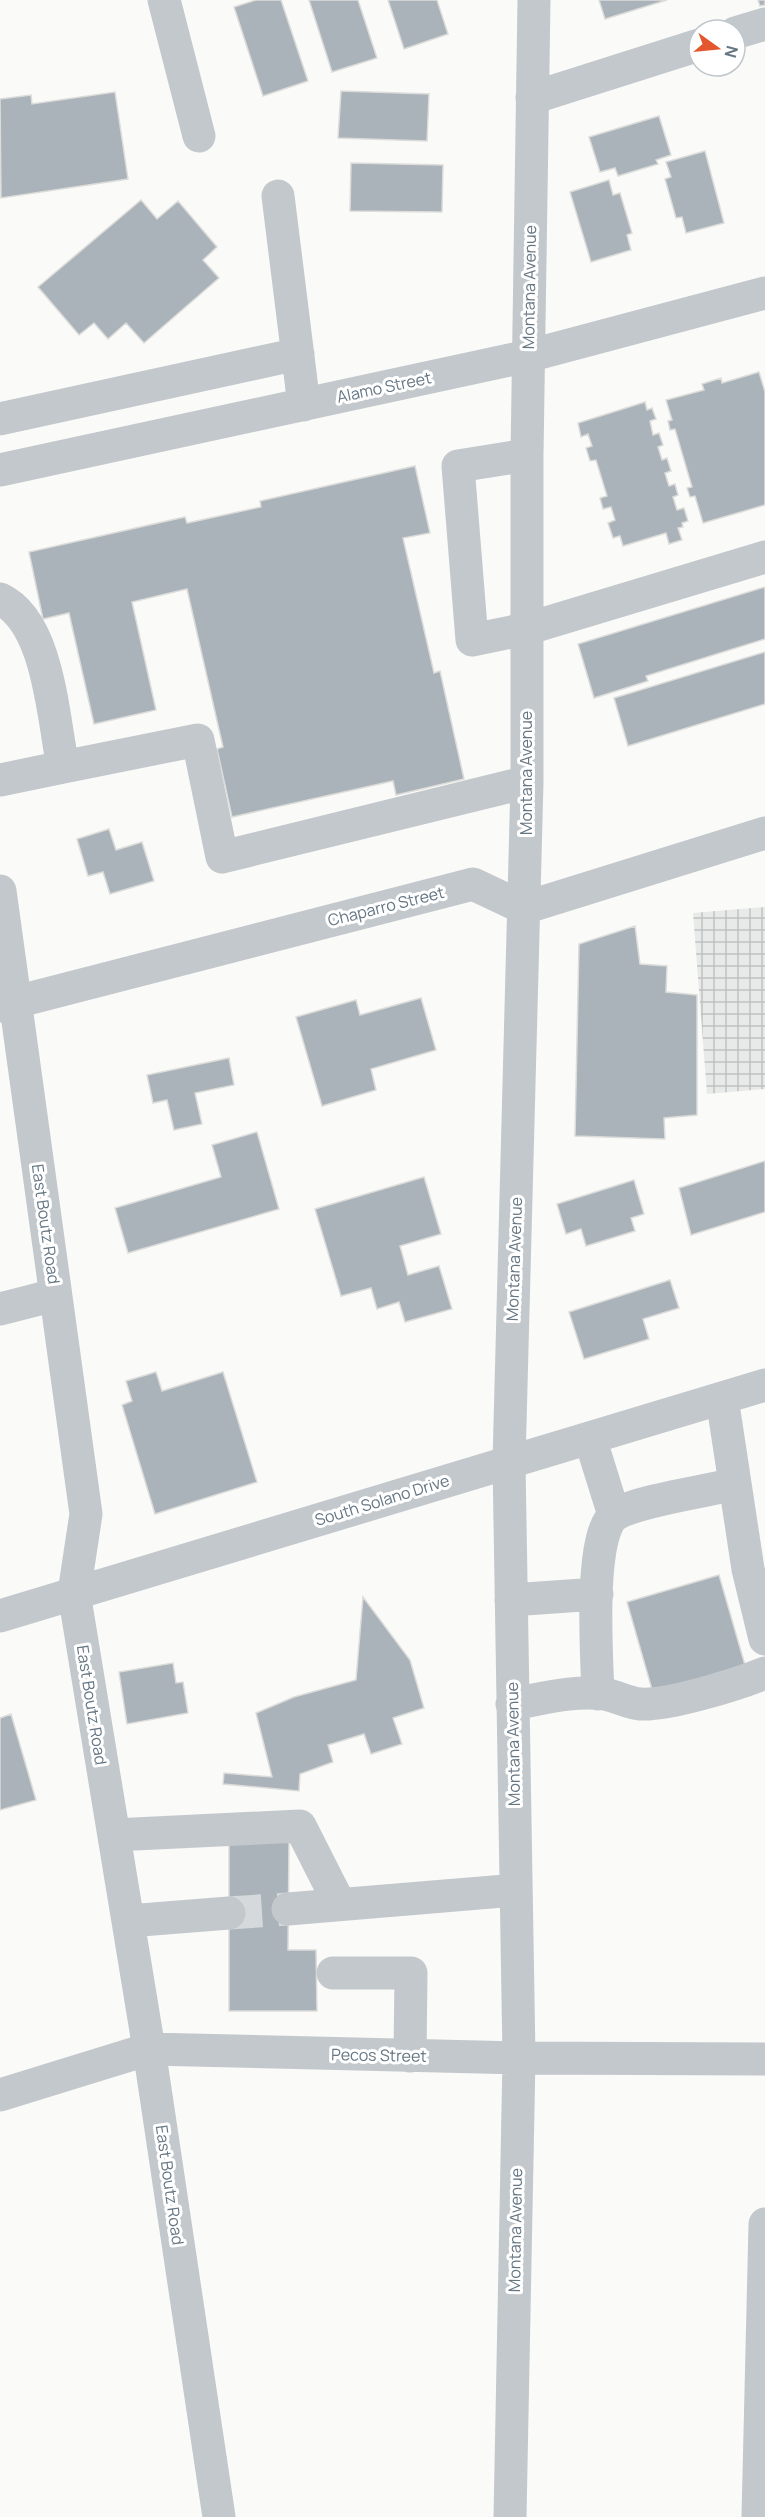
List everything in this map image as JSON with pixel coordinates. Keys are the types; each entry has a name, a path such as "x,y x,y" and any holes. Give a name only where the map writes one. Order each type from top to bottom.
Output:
{"street":[{"path":"164,0 199,136"},
{"name":"Montana Avenue","path":"510,2517 519,2058 509,1462 524,908 528,356 534,0"},
{"path":"747,29 765,24"},
{"path":"532,98 687,49"},
{"path":"278,196 304,405"},
{"name":"Alamo Street","path":"0,470 528,356 765,293"},
{"path":"0,419 298,354"},
{"path":"54,407 63,456"},
{"path":"527,455 458,466 472,640 526,628 765,557"},
{"path":"0,599 14,605 40,646 63,767"},
{"path":"0,780 198,740 222,857 526,782"},
{"path":"524,908 765,833"},
{"name":"Chaparro Street","path":"7,1004 473,884 524,908"},
{"name":"East Boutz Road","path":"0,891 7,1004 56,1296 86,1514 74,1593 149,2049 219,2517"},
{"path":"0,1310 56,1296"},
{"name":"South Solano Drive","path":"0,1616 765,1385"},
{"path":"722,1398 748,1569 765,1639"},
{"path":"590,1438 614,1515"},
{"path":"598,1694 597,1565 607,1526 614,1515 633,1508 735,1484"},
{"path":"511,1600 597,1594"},
{"path":"513,1704 582,1693 598,1694 638,1704 656,1703 745,1682 765,1673"},
{"path":"114,1835 300,1826 339,1904"},
{"path":"288,1909 516,1890"},
{"path":"128,1921 229,1913"},
{"path":"333,1973 411,1973 410,2056"},
{"name":"Pecos Street","path":"0,2095 149,2049 519,2058 765,2059"},
{"path":"758,2517 765,2224"}],"shaded area":[{"path":"765,907 765,1089 707,1094 693,913"}],"building":[{"path":"256,0 281,0 308,81 263,96 234,7"},
{"path":"309,0 358,0 377,58 332,72"},
{"path":"388,0 437,0 448,34 404,49"},
{"path":"599,0 667,0 605,19"},
{"path":"758,0 765,0 765,5 760,6"},
{"path":"341,91 429,94 427,141 338,138"},
{"path":"115,92 128,179 1,198 0,99 31,95 32,104"},
{"path":"659,116 671,155 656,160 658,164 618,176 615,168 600,172 589,137"},
{"path":"705,151 724,223 686,233 682,217 676,218 665,179 671,177 666,162"},
{"path":"351,163 443,165 442,212 350,211"},
{"path":"609,180 613,195 620,193 632,233 627,235 631,250 591,262 570,192"},
{"path":"141,200 157,219 178,201 217,247 203,260 219,278 144,343 126,323 108,339 94,323 79,335 38,287"},
{"path":"759,372 765,392 765,505 703,523 695,496 690,497 687,488 692,487 675,429 670,430 668,421 672,420 666,400 704,390 702,384 721,378 722,383"},
{"path":"645,402 647,410 652,408 656,419 650,421 653,435 659,433 663,445 658,447 662,460 667,458 671,471 665,473 669,486 675,484 678,495 673,497 677,510 684,508 688,521 682,523 683,527 678,528 682,540 669,544 666,533 623,546 620,536 613,538 608,523 615,520 611,507 603,509 600,498 607,496 596,460 590,461 586,448 592,446 588,434 581,437 578,423"},
{"path":"415,466 430,533 403,538 434,673 440,671 464,779 396,795 393,781 232,817 217,749 223,747 187,589 132,602 156,710 94,724 69,613 43,619 29,552 185,517 187,523 261,507 260,501"},
{"path":"765,587 765,639 646,676 648,681 594,698 578,644"},
{"path":"765,652 765,704 628,746 614,698"},
{"path":"109,829 116,850 142,842 154,881 110,894 103,872 88,876 77,839"},
{"path":"635,926 640,964 667,966 666,992 697,995 697,1115 664,1118 665,1139 575,1136 579,944"},
{"path":"421,998 436,1050 371,1069 376,1090 322,1106 296,1017 356,1000 360,1015"},
{"path":"229,1058 234,1085 195,1093 202,1124 174,1130 167,1100 153,1103 147,1075"},
{"path":"257,1132 279,1209 128,1253 115,1208 221,1177 212,1145"},
{"path":"765,1161 765,1212 691,1235 679,1188"},
{"path":"424,1177 441,1234 400,1246 408,1275 439,1266 452,1309 405,1322 399,1302 377,1309 371,1288 341,1296 315,1209"},
{"path":"634,1180 644,1214 631,1218 635,1231 586,1246 581,1229 566,1234 557,1204"},
{"path":"670,1280 679,1308 643,1319 649,1339 584,1359 569,1312"},
{"path":"156,1372 162,1391 223,1372 257,1482 155,1514 122,1405 132,1401 126,1381"},
{"path":"719,1575 745,1665 653,1693 627,1602"},
{"path":"363,1597 410,1660 424,1708 393,1718 402,1744 371,1754 364,1734 328,1745 333,1762 300,1774 299,1791 223,1784 224,1773 272,1777 256,1713 294,1697 356,1680"},
{"path":"173,1663 176,1683 183,1682 188,1713 127,1724 119,1672"},
{"path":"11,1714 36,1800 0,1810 0,1718"},
{"path":"229,1840 289,1840 288,1950 316,1950 317,2011 229,2011"}],"tunnel":[{"path":"229,1913 288,1909"}]}
